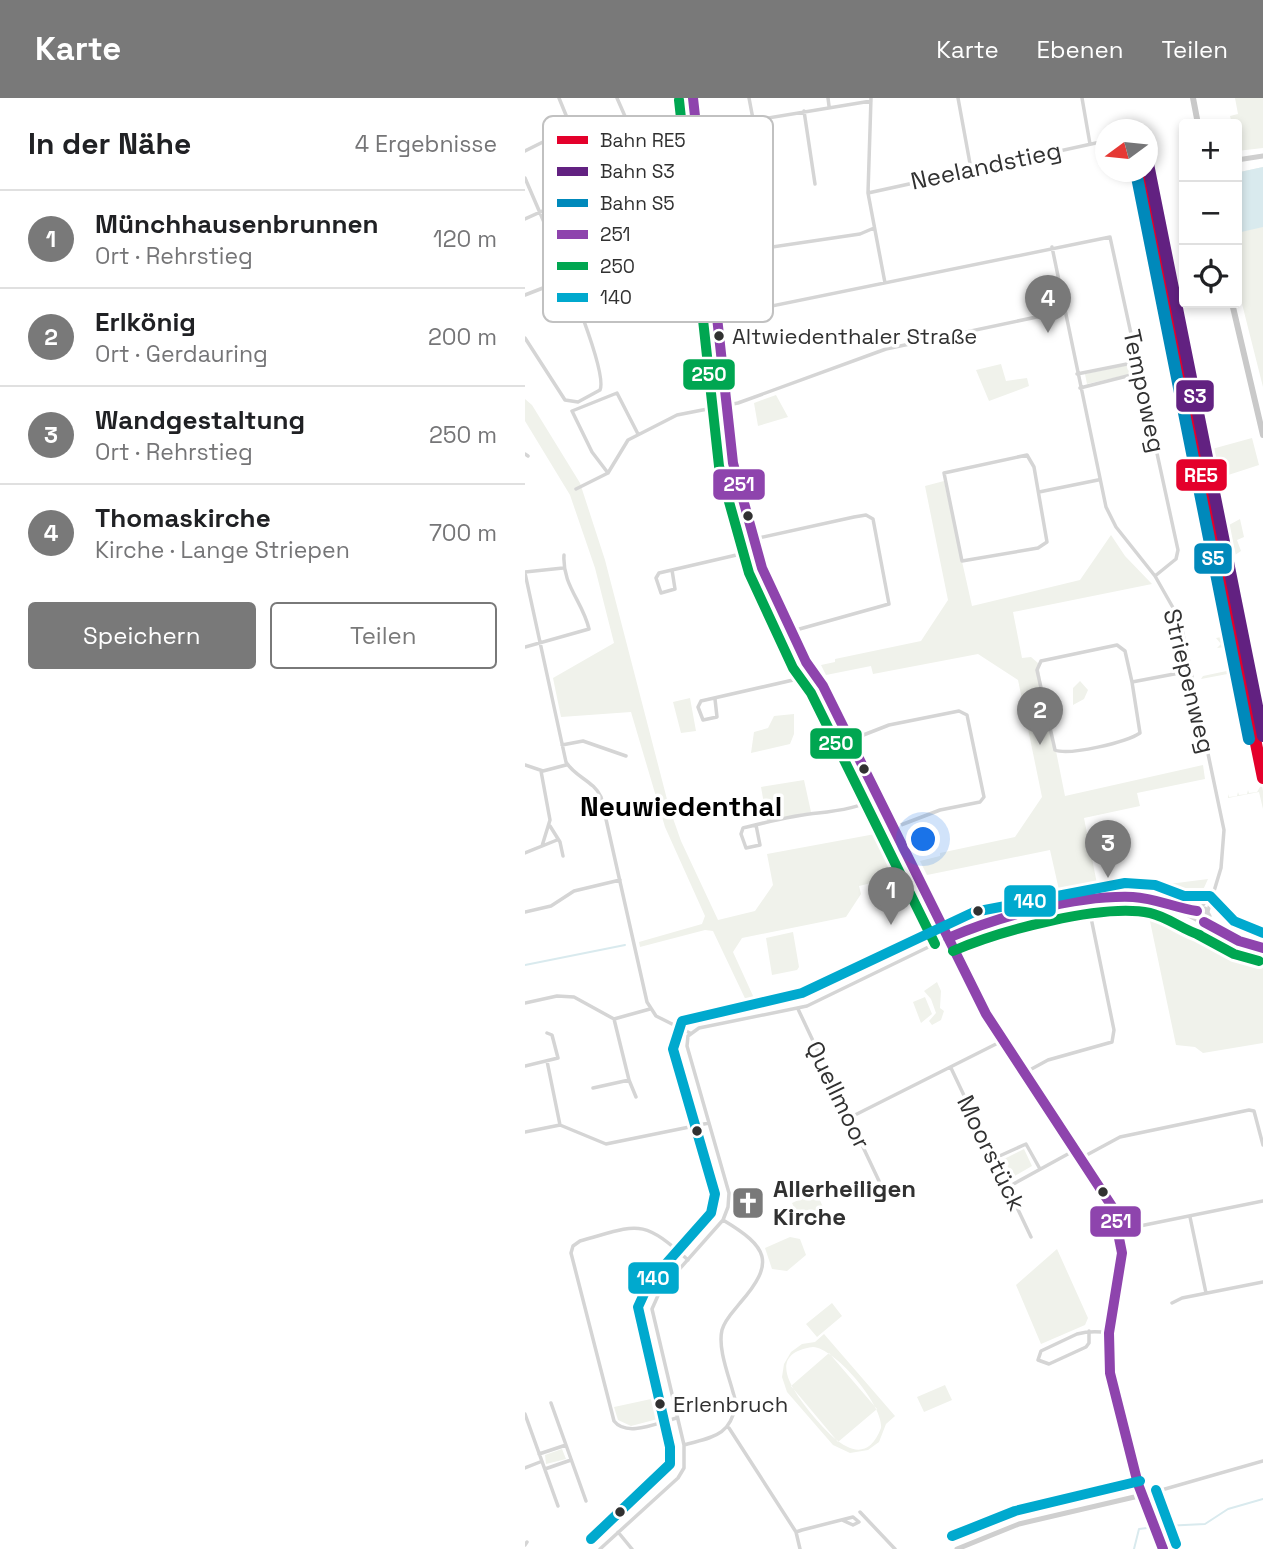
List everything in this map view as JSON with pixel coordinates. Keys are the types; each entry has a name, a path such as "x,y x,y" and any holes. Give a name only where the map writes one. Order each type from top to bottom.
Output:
{"main road":[{"path":"1193,98 1197,119"},
{"path":"1242,159 1263,156"},
{"path":"1233,308 1259,403 1263,435"},
{"path":"957,1549 1019,1524 1143,1495 1163,1549"}],"street":[{"path":"559,98 566,116"},
{"path":"617,98 625,116"},
{"path":"693,98 695,116"},
{"path":"749,98 752,116"},
{"path":"828,98 829,106"},
{"path":"958,98 971,169"},
{"path":"1082,98 1090,144"},
{"path":"772,116 871,100 867,192 885,282"},
{"path":"804,111 815,184"},
{"path":"525,151 543,142"},
{"name":"Neelandstieg","path":"867,192 1095,143"},
{"path":"525,178 543,222"},
{"path":"1133,182 1139,219"},
{"path":"525,219 543,213"},
{"path":"773,247 860,234 874,228"},
{"name":"Tempoweg","path":"1052,247 1111,237 1178,550 1175,559 1155,576"},
{"path":"773,305 1052,247"},
{"name":"Striepenweg","path":"1052,247 1098,480 1113,523 1155,576 1179,620 1224,830 1222,860 1215,886 1202,914"},
{"path":"525,295 543,288"},
{"path":"576,489 608,472 625,443 638,434 685,413 726,407 886,349 1065,311"},
{"path":"525,338 565,400 577,402 600,390 601,373 582,322"},
{"path":"718,322 733,463 770,587 1002,1041 1110,1201 1120,1230 1120,1270 1109,1333 1110,1373 1143,1495 1263,1461"},
{"path":"1077,374 1138,362"},
{"path":"1080,388 1140,373"},
{"path":"608,472 592,452 572,411 617,393 638,434"},
{"path":"1027,455 1032,461 1039,492 1048,538 1045,545 968,562 961,560 944,484 945,471 1027,455"},
{"path":"1039,492 1098,480"},
{"path":"754,539 854,517 866,515 873,519 890,603 793,631"},
{"path":"672,570 675,590 661,593 657,574 672,570 758,550"},
{"path":"525,647 589,629 583,607 570,591 563,568 564,555"},
{"path":"563,568 525,573 567,764 601,794 650,1009 659,1018 690,1034"},
{"path":"1117,645 1125,651 1132,682 1140,733 1117,742 1061,752 1055,750 1038,663 1117,645"},
{"path":"1132,682 1190,671"},
{"path":"715,699 717,717 703,720 698,704 715,699 815,675"},
{"path":"849,741 889,725 959,711 967,715 984,797 981,802 940,810 893,829"},
{"path":"562,745 583,741 626,756"},
{"path":"525,765 541,771 567,764"},
{"path":"541,771 550,826 563,856"},
{"path":"757,825 759,845 746,848 741,831 757,825 860,806 877,798"},
{"path":"542,846 550,826"},
{"path":"525,853 557,840"},
{"path":"525,912 551,906 574,891 620,880"},
{"path":"600,1549 678,1478 684,1468 684,1445 652,1309 660,1291 723,1220 729,1193 687,1046 690,1034 702,1028 798,1009 981,924 1088,903 1133,897 1176,907 1202,914 1226,933 1263,948"},
{"path":"1024,1073 1048,1060 1112,1042 1114,1030 1088,903"},
{"path":"525,1003 557,996 574,996 614,1018 650,1009"},
{"name":"Quellmoor","path":"798,1009 879,1181"},
{"path":"614,1018 629,1080 636,1097"},
{"path":"525,1066 558,1058 552,1035 547,1033"},
{"path":"849,1118 1002,1041"},
{"path":"547,1061 560,1125"},
{"name":"Moorstück","path":"951,1068 1031,1237"},
{"path":"593,1088 629,1080"},
{"path":"1082,1157 1120,1137 1249,1110 1254,1111 1258,1118 1263,1145"},
{"path":"525,1132 560,1125 606,1144 709,1123"},
{"path":"995,1158 1026,1144 1040,1169"},
{"path":"1008,1187 1077,1149"},
{"path":"1120,1230 1263,1201"},
{"path":"1189,1217 1206,1293"},
{"path":"684,1445 717,1435 729,1428 736,1404 721,1334 725,1322 763,1273 763,1257 757,1246 723,1220"},
{"path":"677,1418 630,1429 615,1423 571,1253 573,1246 580,1241 639,1227 661,1235 688,1259"},
{"path":"1172,1303 1263,1282"},
{"path":"1089,1331 1089,1343 1086,1347 1049,1364 1038,1360 1041,1351 1089,1331 1109,1333"},
{"path":"551,1403 586,1502"},
{"path":"525,1414 558,1506"},
{"path":"729,1428 796,1532 800,1549"},
{"path":"539,1454 566,1445"},
{"path":"545,1469 571,1460"},
{"path":"525,1468 540,1462"},
{"path":"860,1512 895,1549"},
{"path":"796,1532 842,1520"},
{"path":"618,1532 632,1549"}],"shaded area":[{"path":"1235,98 1263,98 1263,148 1242,150 1242,119 1231,119 1230,116 1238,114"},
{"path":"1263,167 1263,387 1242,304 1242,172"},
{"path":"1263,167 1263,227 1242,232 1242,182 1242,172"},
{"path":"1001,364 1006,381 1027,378 1029,386 989,401 976,370"},
{"path":"1133,364 1135,373 1087,384 1085,374"},
{"path":"776,395 788,417 758,426 754,403"},
{"path":"525,399 532,405 580,483 605,560 669,807 681,841 718,920 755,911 773,885 767,854 886,832 907,874 859,886 861,894 846,917 742,938 733,952 759,1009 751,1011 713,931 705,930 640,947 639,942 702,924 705,916 665,827 631,712 561,717 553,678 614,643 595,568 570,495 525,421"},
{"path":"1252,438 1259,465 1219,478 1212,449"},
{"path":"944,481 972,606 1080,580 1111,535 1125,556 1152,584 1013,612 1022,658 1031,657 1038,663 1052,744 1056,751 1065,796 1203,765 1205,779 1137,793 1140,806 1084,818 1100,899 1054,909 1051,893 1059,890 1050,850 927,875 920,861 940,856 940,853 1015,837 1042,797 1018,680 978,654 873,674 871,666 826,675 821,665 835,662 835,659 921,641 948,600 925,486"},
{"path":"1240,519 1244,537 1237,540 1241,551 1235,555 1229,525"},
{"path":"1232,635 1263,791 1263,809 1259,792 1228,798 1228,794 1229,797 1237,796 1238,792 1239,795 1247,794 1248,790 1249,793 1257,792 1260,787 1238,672 1201,679 1203,676 1236,669 1232,646 1217,648 1221,644 1216,638"},
{"path":"1080,681 1088,690 1084,699 1073,705 1073,688"},
{"path":"690,698 696,731 681,733 673,702"},
{"path":"794,714 794,734 790,744 751,753 754,732 768,728 774,716"},
{"path":"804,780 811,812 767,821 761,787"},
{"path":"1208,879 1198,901 1187,904 1162,893 1161,885"},
{"path":"1147,907 1177,918 1247,952 1263,956 1263,1043 1203,1053 1195,1047 1176,1045"},
{"path":"793,932 799,967 797,970 772,975 766,938"},
{"path":"937,982 941,991 940,1008 944,1011 941,1020 932,1025 929,1021 936,1013 931,999 924,991"},
{"path":"925,997 932,1014 921,1023 913,1002"},
{"path":"1024,1149 1032,1166 1013,1177 1004,1159"},
{"path":"816,1192 823,1207 799,1218 792,1203"},
{"path":"790,1237 800,1239 806,1255 787,1271 772,1269 765,1248"},
{"path":"1057,1249 1088,1318 1085,1325 1041,1344 1016,1285"},
{"path":"832,1303 842,1316 817,1337 806,1324"},
{"path":"824,1334 895,1416 886,1424 879,1442 868,1450 850,1453 833,1445 787,1392 782,1377 784,1364 791,1352 802,1344 815,1342","holes":["813,1347 822,1350 845,1367 875,1406 881,1428 874,1441 866,1448 857,1450 847,1447 829,1433 800,1399 788,1377 786,1367 789,1358 797,1351"]},
{"path":"829,1353 877,1409 838,1442 791,1386"},
{"path":"945,1385 952,1400 924,1412 917,1397"},
{"path":"665,1396 669,1416 631,1426 618,1420 614,1407"},
{"path":"562,1449 566,1459 546,1464 545,1455"}],"waterway":[{"path":"525,965 625,945"},
{"path":"1164,1526 1205,1524 1228,1509 1263,1499"},
{"path":"1134,1549 1139,1529 1147,1528"}],"rail line":[{"name":"S5","path":"1138,182 1249,739"},
{"name":"RE5","path":"1142,182 1263,778"},
{"name":"S3","path":"1152,182 1263,736"}],"transit line":[{"name":"251","path":"693,98 695,116"},
{"name":"250","path":"679,100 681,116"},
{"name":"250","path":"703,322 719,466 749,573 793,668 811,693 935,944"},
{"name":"251","path":"718,322 733,463 762,568 806,662 823,686 986,1014 1113,1208 1122,1253 1109,1333 1110,1373 1138,1484 1163,1549"},
{"name":"140","path":"591,1539 670,1464 670,1447 638,1307 649,1283 711,1213 715,1194 673,1049 682,1021 802,993 974,912 1125,883 1155,885 1184,896 1210,896 1234,921 1263,933"},
{"name":"251","path":"948,938 1014,915 1087,899 1133,897 1197,911"},
{"name":"250","path":"953,951 1023,928 1105,912 1150,913 1200,935"},
{"name":"251","path":"1204,922 1239,941 1263,948"},
{"name":"250","path":"1197,934 1234,954 1259,961"},
{"name":"140","path":"952,1536 1015,1511 1140,1481"},
{"name":"140","path":"1156,1490 1176,1544"}],"place":[{"name":"Thomaskirche","path":"1048,333"},
{"name":"Altwiedenthaler Straße","path":"719,336"},
{"name":"Erlkönig","path":"1040,745"},
{"name":"Wandgestaltung","path":"1108,878"},
{"name":"Münchhausenbrunnen","path":"891,925"},
{"name":"Allerheiligen Kirche","path":"748,1203"},
{"name":"Erlenbruch","path":"660,1404"}],"district":[{"name":"Neuwiedenthal","path":"681,806"}]}
